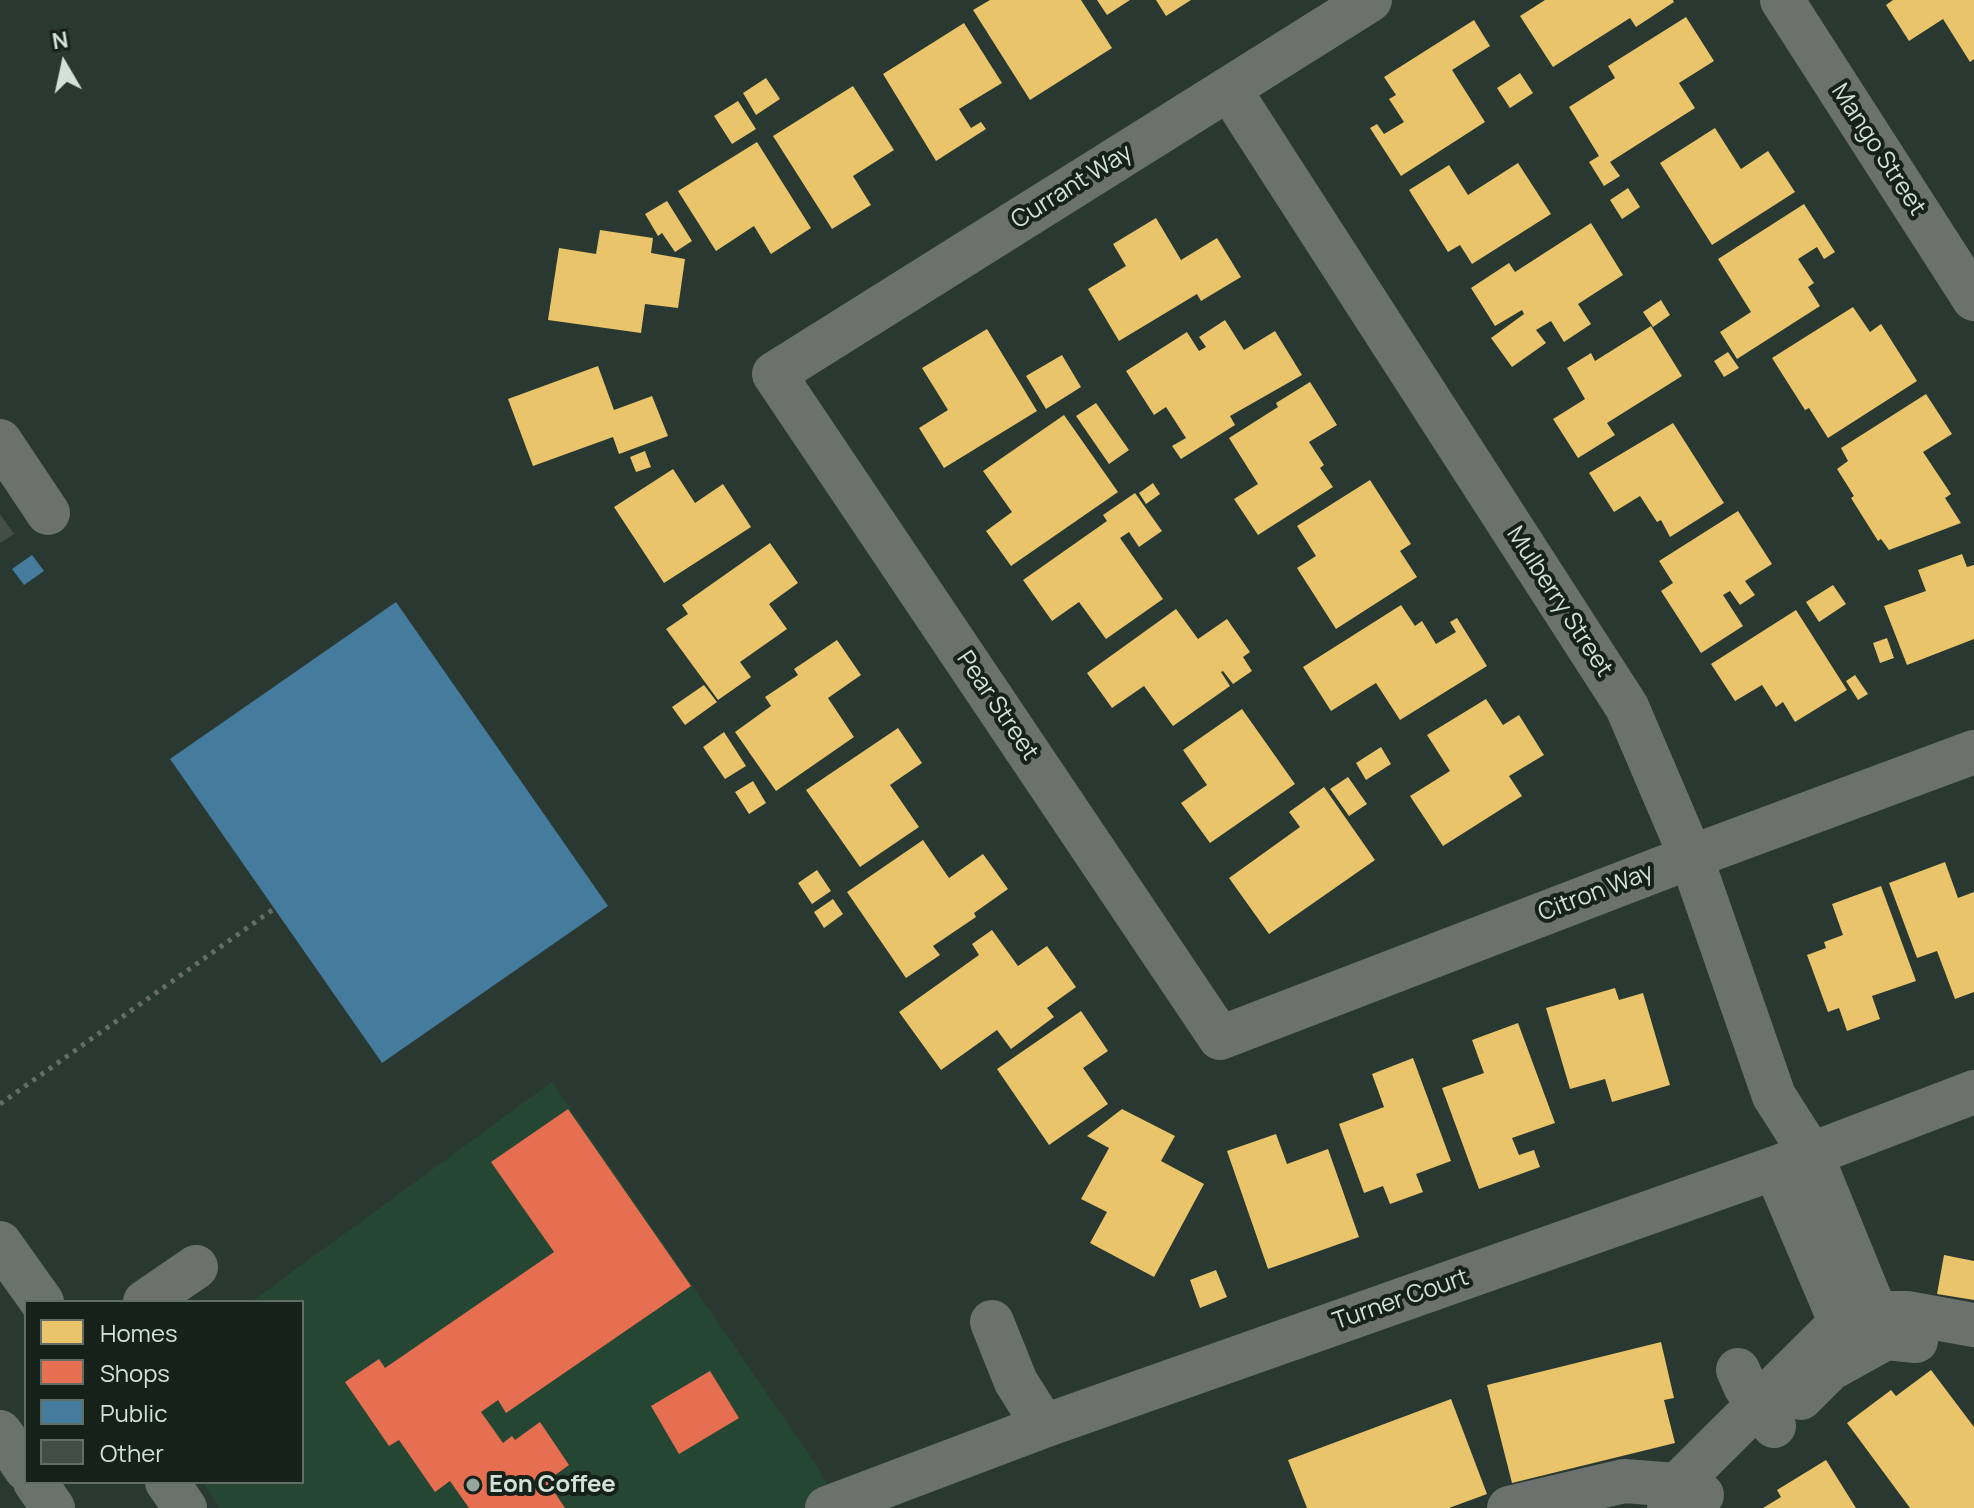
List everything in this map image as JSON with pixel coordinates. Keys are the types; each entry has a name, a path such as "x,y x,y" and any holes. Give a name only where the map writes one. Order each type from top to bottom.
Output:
{"main road":[{"path":"0,1243 41,1300"},
{"path":"0,1432 24,1466"},
{"path":"36,1484 53,1508"},
{"path":"168,1484 185,1508"}],"street":[{"name":"Currant Way","path":"774,374 1370,0"},
{"name":"Mango Street","path":"1782,0 1974,299"},
{"name":"Mulberry Street","path":"1229,89 1627,707 1691,857 1774,1096 1793,1161"},
{"name":"Pear Street","path":"774,374 1220,1038"},
{"path":"0,441 48,513"},
{"name":"Citron Way","path":"1220,1038 1974,752"},
{"name":"Turner Court","path":"827,1508 886,1498 1044,1426 1793,1161 1974,1092"},
{"path":"1793,1161 1882,1326"},
{"path":"1509,1508 1624,1481 1688,1499 1730,1464 1757,1400 1835,1328 1839,1319 1793,1161"},
{"path":"148,1300 196,1267"},
{"path":"1757,1400 1830,1369 1882,1326 1907,1313 1974,1325"},
{"path":"992,1322 1016,1382 1044,1426"},
{"path":"1835,1328 1882,1326 1974,1348"}],"path":[{"path":"0,1104 275,908"}],"shaded area":[{"path":"552,1082 817,1466 840,1508 220,1508 203,1484 304,1484 304,1300 254,1300"}],"building: Homes":[{"path":"990,0 1081,0 1112,48 1030,100 973,10"},
{"path":"1097,0 1130,0 1107,15"},
{"path":"1156,0 1191,0 1166,16"},
{"path":"1545,0 1674,2 1636,27 1630,18 1553,67 1520,16"},
{"path":"1893,0 1974,0 1974,59 1970,62 1943,19 1909,41 1886,5"},
{"path":"1686,17 1714,61 1679,83 1695,108 1610,162 1620,176 1604,186 1589,162 1599,156 1569,107 1615,78 1608,66"},
{"path":"1474,20 1490,46 1452,70 1485,122 1401,176 1370,128 1377,124 1384,134 1404,122 1389,99 1396,95 1384,77"},
{"path":"964,23 1002,83 959,109 971,128 981,122 986,129 936,161 883,74"},
{"path":"1520,73 1533,93 1510,108 1497,88"},
{"path":"766,78 780,99 756,115 743,93"},
{"path":"853,86 894,150 853,176 871,205 832,229 773,136"},
{"path":"738,101 756,129 732,144 714,116"},
{"path":"1715,128 1741,169 1768,151 1795,192 1712,245 1660,163"},
{"path":"757,142 811,228 771,254 754,226 716,251 678,191"},
{"path":"1518,163 1551,214 1472,264 1460,245 1448,252 1409,190 1449,165 1468,195"},
{"path":"1628,188 1640,207 1622,219 1610,200"},
{"path":"667,201 692,241 675,252 662,233 658,236 645,214"},
{"path":"1804,204 1835,252 1824,259 1817,247 1798,259 1814,283 1808,287 1820,306 1737,359 1720,332 1751,312 1718,259"},
{"path":"1156,218 1181,260 1217,238 1241,277 1201,301 1197,294 1119,341 1088,289 1126,266 1113,244"},
{"path":"1591,223 1623,275 1578,304 1591,324 1564,342 1551,321 1536,330 1546,343 1512,367 1491,338 1524,314 1522,310 1495,326 1471,288 1509,263 1515,272"},
{"path":"600,230 653,238 651,253 685,259 678,308 645,304 641,333 548,320 559,248 596,254"},
{"path":"1661,300 1670,315 1653,327 1643,312"},
{"path":"1853,307 1870,332 1881,324 1917,381 1828,438 1809,408 1805,410 1772,358"},
{"path":"1225,320 1244,350 1275,331 1302,375 1230,416 1235,425 1181,459 1172,446 1186,438 1166,407 1154,415 1126,371 1187,332 1199,351 1206,347 1199,337"},
{"path":"1651,326 1682,376 1607,423 1615,435 1578,458 1553,419 1585,399 1567,368 1591,353 1595,361"},
{"path":"987,329 1037,411 944,468 919,428 948,410 922,368"},
{"path":"1728,352 1739,368 1724,377 1714,361"},
{"path":"1062,355 1081,387 1046,409 1026,376"},
{"path":"598,366 614,410 652,396 668,436 619,454 613,437 533,466 508,399"},
{"path":"1310,382 1337,425 1309,442 1324,465 1320,468 1333,487 1258,535 1234,499 1258,484 1229,438"},
{"path":"1926,394 1952,434 1923,452 1951,494 1945,498 1961,523 1889,550 1881,539 1878,541 1837,469 1848,461 1841,448"},
{"path":"1096,403 1129,450 1109,464 1076,416"},
{"path":"1064,415 1118,492 1011,566 986,531 1012,512 983,471"},
{"path":"1673,423 1724,503 1670,537 1661,520 1657,522 1640,496 1614,512 1589,473"},
{"path":"645,451 651,467 636,472 630,457"},
{"path":"673,469 695,503 723,484 751,527 664,583 614,507"},
{"path":"1370,480 1411,544 1400,551 1417,577 1336,629 1297,568 1316,556 1297,526"},
{"path":"1153,483 1160,494 1146,504 1139,493"},
{"path":"1135,493 1162,531 1139,547 1129,532 1120,538 1163,599 1106,639 1079,602 1052,621 1023,580 1107,521 1103,515"},
{"path":"1738,511 1772,564 1745,581 1755,595 1740,605 1730,591 1723,595 1743,626 1701,653 1661,591 1673,583 1659,561"},
{"path":"770,543 798,583 769,604 787,629 740,662 751,677 718,700 666,629 688,614 682,605"},
{"path":"1962,554 1967,567 1974,565 1974,639 1907,665 1884,606 1926,591 1918,570"},
{"path":"1833,585 1846,604 1819,622 1806,602"},
{"path":"1401,605 1415,626 1422,621 1436,644 1456,632 1450,622 1457,618 1487,666 1400,720 1376,683 1331,711 1303,667"},
{"path":"1176,609 1198,639 1227,619 1250,652 1243,657 1252,671 1233,684 1221,672 1230,686 1173,726 1144,686 1112,708 1087,673"},
{"path":"1796,610 1847,690 1795,722 1783,702 1776,707 1762,685 1735,701 1711,664"},
{"path":"1887,638 1894,658 1880,663 1873,643"},
{"path":"837,640 861,675 828,698 854,737 776,791 735,732 771,706 765,697 798,675 794,669"},
{"path":"1855,675 1868,694 1858,700 1846,681"},
{"path":"704,685 717,702 685,725 672,707"},
{"path":"1486,699 1503,725 1519,715 1544,755 1509,776 1522,796 1443,846 1410,796 1450,771 1427,735"},
{"path":"1242,709 1295,784 1210,843 1181,803 1207,785 1183,750"},
{"path":"898,728 922,763 890,785 919,827 860,867 806,790"},
{"path":"724,732 746,766 725,779 703,747"},
{"path":"1381,747 1391,764 1366,780 1356,763"},
{"path":"1348,777 1367,804 1349,816 1330,789"},
{"path":"753,781 766,803 749,814 735,792"},
{"path":"1324,787 1375,860 1269,934 1229,878 1300,827 1289,812"},
{"path":"923,840 949,878 983,854 1008,889 974,913 976,917 933,946 940,955 906,978 847,892"},
{"path":"1945,862 1958,898 1974,892 1974,992 1955,999 1937,951 1917,958 1889,883"},
{"path":"817,870 831,891 812,904 798,883"},
{"path":"1881,886 1916,981 1872,996 1880,1019 1847,1031 1839,1008 1828,1012 1807,955 1826,948 1824,942 1843,935 1832,904"},
{"path":"833,899 843,914 824,928 814,912"},
{"path":"992,930 1018,966 1047,946 1076,987 1047,1008 1054,1017 1011,1049 997,1030 941,1070 899,1012 979,955 972,944"},
{"path":"1615,988 1619,1000 1643,993 1670,1085 1612,1102 1605,1079 1570,1089 1546,1008"},
{"path":"1081,1011 1108,1051 1083,1068 1108,1104 1049,1145 997,1069"},
{"path":"1518,1023 1555,1123 1512,1138 1519,1155 1534,1150 1540,1167 1479,1189 1442,1088 1484,1073 1472,1040"},
{"path":"1413,1058 1451,1161 1416,1174 1423,1192 1390,1204 1383,1186 1364,1193 1339,1124 1384,1107 1372,1074"},
{"path":"1122,1109 1175,1136 1161,1161 1204,1184 1154,1277 1090,1243 1107,1212 1081,1199 1109,1148 1087,1136"},
{"path":"1276,1134 1287,1164 1328,1149 1359,1237 1268,1269 1227,1151"},
{"path":"1944,1255 1974,1261 1974,1300 1937,1294"},
{"path":"1216,1270 1227,1297 1200,1308 1190,1280"},
{"path":"1661,1342 1674,1398 1664,1400 1675,1443 1512,1483 1487,1385"},
{"path":"1931,1370 1974,1427 1974,1508 1910,1508 1847,1423 1891,1390 1896,1396"},
{"path":"1451,1399 1487,1494 1449,1508 1307,1508 1288,1460"},
{"path":"1826,1460 1856,1508 1763,1508 1781,1497 1777,1490"}],"building: Shops":[{"path":"568,1109 691,1286 506,1413 498,1400 481,1412 503,1443 512,1436 515,1440 540,1422 569,1465 547,1481 565,1508 469,1508 450,1481 435,1492 399,1440 389,1446 345,1382 379,1359 385,1368 554,1252 491,1162"},
{"path":"710,1371 739,1418 679,1454 651,1406"}],"building: Public":[{"path":"32,555 44,571 24,585 12,569"},
{"path":"396,602 608,906 382,1063 170,759"}],"building: Other":[{"path":"0,514 14,534 0,543"}],"place":[{"name":"Eon Coffee","path":"473,1485"}]}
